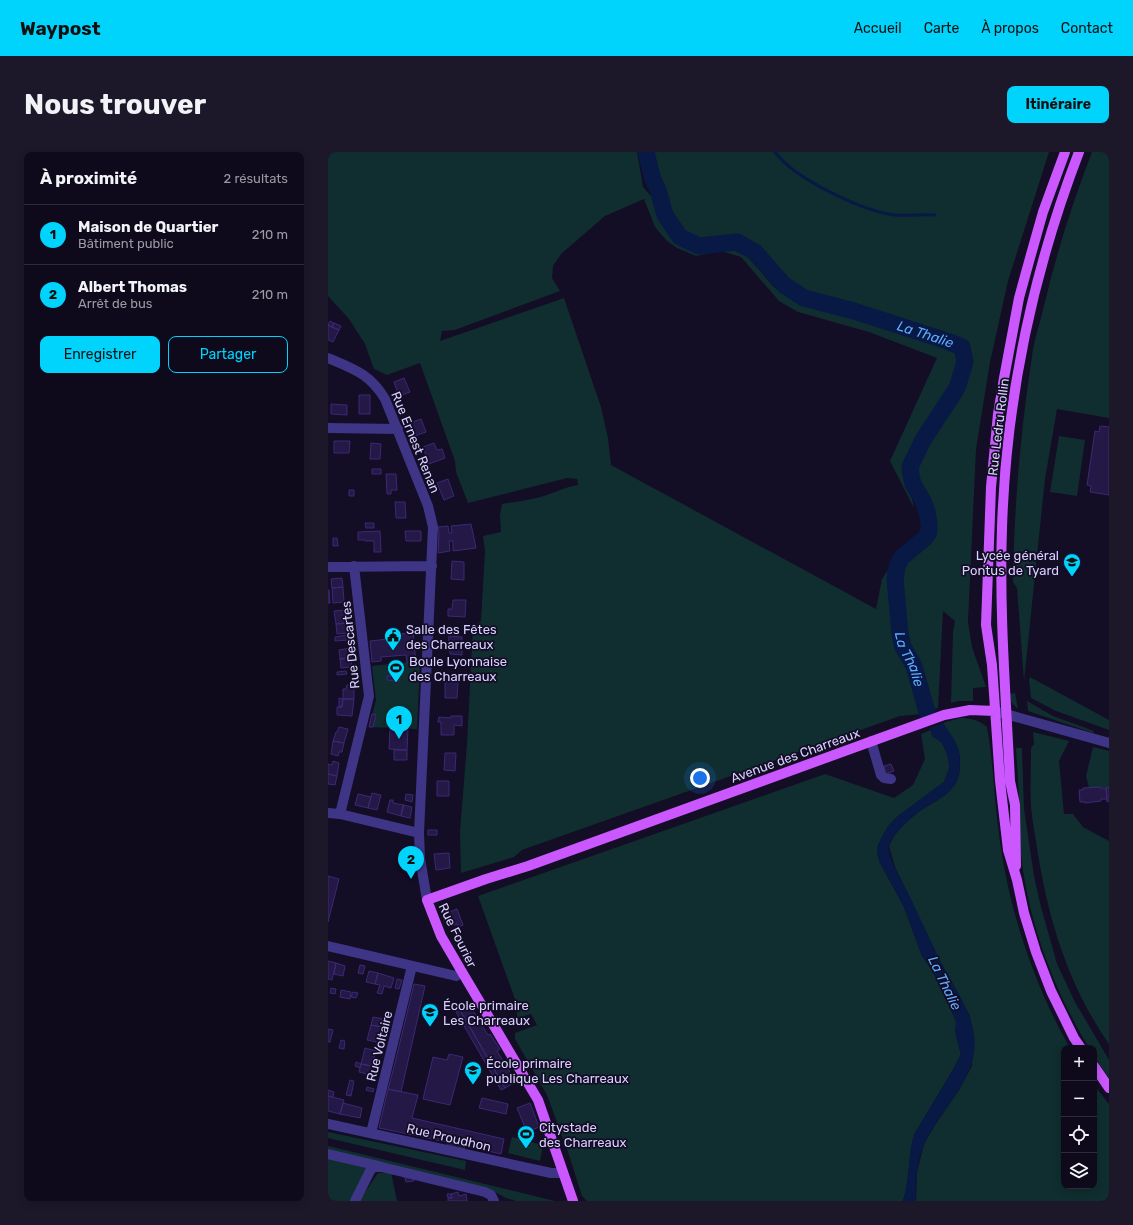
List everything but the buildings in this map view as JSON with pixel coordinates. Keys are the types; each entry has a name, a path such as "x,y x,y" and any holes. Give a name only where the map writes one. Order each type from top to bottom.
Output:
{"main road":[{"name":"Rue Ledru Rollin","path":"1017,880 1008,850 1000,781 992,665 986,625 991,488 998,414 1019,298 1043,212 1065,152"},
{"name":"Rue Ledru Rollin","path":"1017,880 1015,805 1010,781 1002,611 1002,528 1006,464 1011,414 1032,300 1056,214 1079,152"},
{"name":"Avenue des Charreaux","path":"427,900 528,866 944,715 970,710 995,711"},
{"path":"1017,880 1024,913 1038,959 1051,991 1079,1045"},
{"name":"Rue Fourier","path":"427,900 442,936 538,1100 573,1201"},
{"path":"1097,1070 1109,1088"}],"street":[{"name":"Rue Ernest Renan","path":"328,358 364,375 373,382 385,399 432,519 434,534 432,566"},
{"path":"328,428 398,429"},
{"name":"Rue Descartes","path":"340,814 369,696 354,566"},
{"path":"328,567 432,566"},
{"name":"Rue Fourier","path":"427,900 420,858 419,833 432,566"},
{"name":"Avenue des Charreaux","path":"995,711 1109,743"},
{"path":"871,741 881,775 884,778 891,779"},
{"path":"328,813 340,814 419,833"},
{"path":"328,946 456,976 462,972"},
{"name":"Rue Voltaire","path":"371,1133 412,966"},
{"name":"Rue Proudhon","path":"328,1124 551,1173 564,1173"},
{"path":"328,1154 485,1192 491,1195 494,1201"},
{"path":"355,1201 371,1169 382,1167"}],"green space":[{"path":"328,152 637,152 643,187 652,197 662,225 676,241 698,250 730,248 739,250 747,256 773,286 802,303 847,314 957,349 955,374 951,385 939,409 906,461 905,468 914,508 890,461 937,358 869,332 798,312 779,301 741,257 721,251 696,256 677,248 667,241 655,227 644,199 605,216 561,254 553,266 552,278 560,291 455,330 442,331 440,341 564,298 601,407 608,438 611,465 876,609 882,579 888,570 894,636 898,648 908,663 922,714 900,716 522,850 514,857 461,873 460,831 467,744 473,627 481,621 485,551 483,536 501,532 500,515 502,504 541,497 567,487 578,485 577,479 567,478 468,503 456,472 455,461 420,363 387,375 374,369 365,344 349,319 328,296"},
{"path":"651,152 1049,152 1008,281 990,362 976,449 968,622 972,647 986,687 973,688 973,701 958,701 951,703 953,632 955,621 943,611 938,708 933,710 921,671 908,645 905,628 903,583 903,565 922,548 928,540 932,532 933,524 932,515 928,504 916,479 915,465 928,441 953,406 963,386 969,365 967,346 958,341 923,328 858,307 808,295 788,283 762,252 741,237 726,237 702,242 685,233 670,213"},
{"path":"1092,152 1109,152 1109,418 1057,409 1045,479 1024,681 1017,588 1013,582 1017,494 1025,407 1033,349 1050,283 1066,226"},
{"path":"1059,436 1085,440 1077,496 1050,492"},
{"name":"Boule Lyonnaise des Charreaux","path":"420,661 417,729 369,727 376,700 372,666"},
{"path":"1030,677 1109,720 1109,730 1056,711 1031,698"},
{"path":"1015,693 1018,709 1011,702 1010,694"},
{"path":"1027,701 1053,716 1094,731 1093,733 1028,711"},
{"path":"960,718 967,718 987,727 996,813 1004,869 1010,895 1025,948 1035,974 1045,999 1068,1045 1061,1045 1061,1189 1097,1189 1097,1089 1109,1104 1109,1201 916,1201 917,1172 924,1144 959,1090 972,1066 973,1029 969,1014 939,959 895,867 889,846 895,834 904,824 949,792 957,781 960,767 959,751 943,723"},
{"path":"931,730 932,736 941,741 947,753 949,769 944,782 898,816 889,825 878,845 877,852 880,863 904,907 922,956 932,970 956,1021 957,1040 961,1054 915,1133 903,1201 587,1201 582,1196 547,1095 515,1039 515,1033 537,1025 531,1014 517,1018 517,1005 478,896 825,774 894,798 913,785 925,759 921,734"},
{"path":"1033,732 1069,741 1059,761 1064,814 1073,814 1083,827 1109,841 1109,1044 1095,1022 1071,975 1054,926 1047,900 1031,806 1031,748 1034,744"},
{"path":"1093,747 1109,751 1109,787 1089,788 1086,776"},
{"path":"1016,748 1022,748 1024,809 1034,876 1040,903 1057,964 1075,1002 1109,1060 1109,1078 1097,1061 1097,1045 1087,1045 1076,1026 1044,955 1036,930 1024,879 1021,854"},
{"path":"328,1132 466,1161 465,1170 328,1138"},
{"name":"Citystade des Charreaux","path":"512,1137 543,1145 540,1161 508,1153"},
{"path":"328,1146 555,1201 516,1201 506,1198 487,1188 328,1151"},
{"path":"328,1157 369,1166 350,1201 328,1201"},
{"path":"391,1172 397,1201 359,1201 378,1173"}],"water":[{"path":"943,723 959,750 960,766 957,781 949,792 919,812 903,826 893,837 889,850 895,868 939,959 969,1015 974,1035 974,1051 971,1065 965,1079 939,1118 924,1145 917,1172 916,1201 903,1201 912,1141 915,1133 961,1054 955,1032 956,1021 932,970 922,956 904,907 880,863 877,852 878,845 889,825 898,816 944,782 949,769 948,757 942,743 932,736 930,728"}],"waterway":[{"name":"La Thalie","path":"646,152 652,177 658,190 665,215 680,237 699,246 737,242 755,252 784,285 804,298 854,311 962,347 965,362 957,388 923,440 910,467 913,484 923,501 927,512 929,532 925,538 901,558 897,567 895,579 900,634 903,647 914,666 927,712"},
{"path":"775,152 798,173 813,183 865,207 895,215 935,215"}],"place":[{"name":"Lycée général Pontus de Tyard","path":"1072,577"},
{"name":"Salle des Fêtes des Charreaux","path":"393,651"},
{"name":"Boule Lyonnaise des Charreaux","path":"396,683"},
{"name":"Maison de Quartier","path":"399,739"},
{"name":"Albert Thomas","path":"411,879"},
{"name":"École primaire Les Charreaux","path":"430,1027"},
{"name":"École primaire publique Les Charreaux","path":"473,1085"},
{"name":"Citystade des Charreaux","path":"526,1149"}]}
